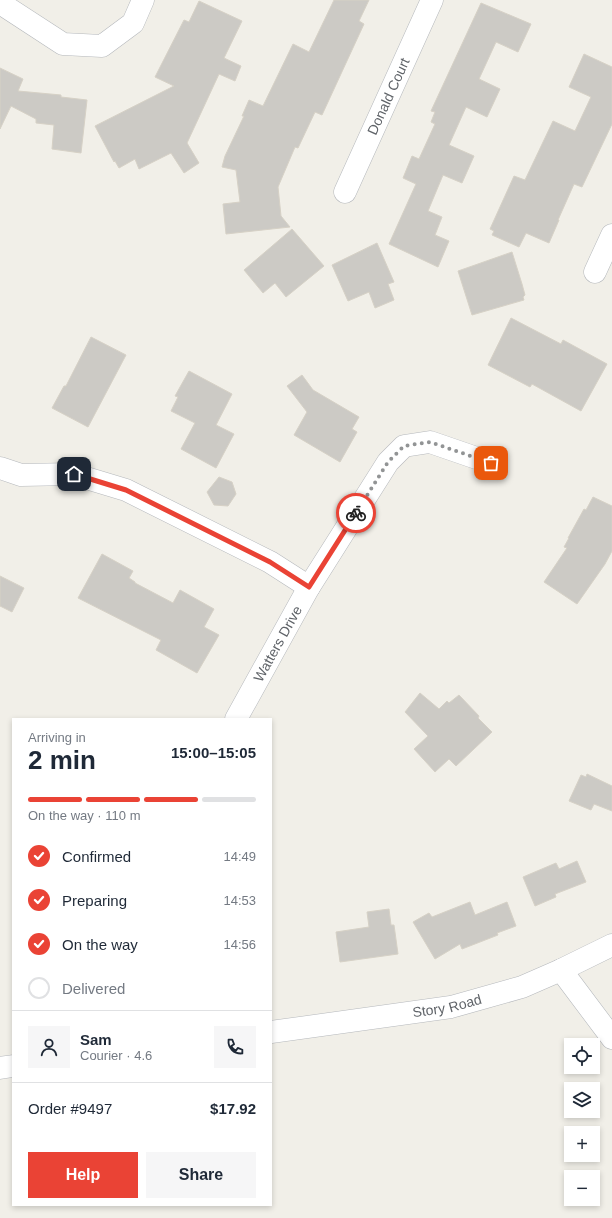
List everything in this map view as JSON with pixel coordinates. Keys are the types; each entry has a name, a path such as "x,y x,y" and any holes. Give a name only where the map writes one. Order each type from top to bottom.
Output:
{"street":[{"path":"0,3 63,44 102,46 132,22 143,0"},
{"name":"Donald Court","path":"345,192 432,0"},
{"path":"595,272 612,235"},
{"name":"Watters Drive","path":"237,718 309,587 388,462 404,446 430,442 491,463"},
{"path":"0,468 21,475 74,474 126,490 270,562 309,587"},
{"name":"Story Road","path":"272,1032 451,1007 522,988 562,970 612,944"},
{"path":"562,970 612,1038"},
{"path":"0,1068 12,1066"}],"building":[{"path":"334,0 369,0 359,21 364,24 322,115 315,112 298,148 295,147 278,187 281,216 290,227 226,234 223,204 240,202 236,170 222,167 225,156 244,116 242,116 249,100 263,106 293,44 309,52"},
{"path":"199,1 242,21 224,58 241,66 235,81 219,74 187,143 199,163 184,173 171,153 139,169 135,159 119,168 115,161 114,162 95,126 174,86 155,77 184,20 189,22"},
{"path":"481,3 531,24 518,52 496,42 479,79 500,89 487,117 466,107 449,145 474,156 462,183 443,175 428,211 442,217 435,235 449,241 438,267 389,244 416,184 403,178 412,156 419,159 435,124 431,122 435,112 431,111"},
{"path":"584,54 612,67 612,124 582,187 574,184 549,243 526,233 519,247 492,235 494,231 490,229 514,176 525,180 553,121 575,131 591,97 569,87"},
{"path":"0,68 23,79 18,91 61,95 61,97 87,100 81,153 52,149 54,125 36,123 36,119 11,106 0,129"},
{"path":"292,229 324,266 286,297 275,283 263,293 244,270"},
{"path":"377,243 394,282 388,284 394,300 375,308 369,292 348,301 332,265"},
{"path":"512,252 525,295 523,297 524,300 472,315 458,271"},
{"path":"511,318 561,344 563,340 607,364 581,411 532,384 530,387 488,365"},
{"path":"91,337 126,355 88,427 52,408 64,386 66,386"},
{"path":"189,371 232,394 216,425 234,434 216,468 181,449 195,423 171,411 178,397 175,396"},
{"path":"302,375 313,390 359,417 352,429 357,432 340,462 294,435 307,412 287,386"},
{"path":"219,477 232,482 236,494 228,506 214,505 207,492"},
{"path":"593,497 612,506 612,551 605,564 577,604 544,582 567,548 564,547 568,538 584,509 586,510"},
{"path":"102,554 133,571 129,578 135,583 173,603 180,590 214,609 204,627 219,635 197,673 156,650 161,640 78,598"},
{"path":"0,576 24,588 12,612 0,606"},
{"path":"420,693 439,709 447,701 449,703 459,695 492,732 456,766 449,759 435,772 414,749 428,736 405,712"},
{"path":"587,774 612,786 612,811 594,804 591,810 569,801 581,775 586,777"},
{"path":"577,861 586,882 555,894 556,897 535,906 523,877 556,863 559,869"},
{"path":"470,902 475,915 507,902 516,926 497,933 498,935 462,949 460,944 435,959 413,922 429,913 432,917"},
{"path":"389,909 391,925 394,925 398,954 340,962 336,932 369,927 367,912"}],"way so far":[{"path":"356,513 388,462 404,446 430,442 491,463"}],"route":[{"path":"74,474 126,490 270,562 309,587 356,513"}]}
